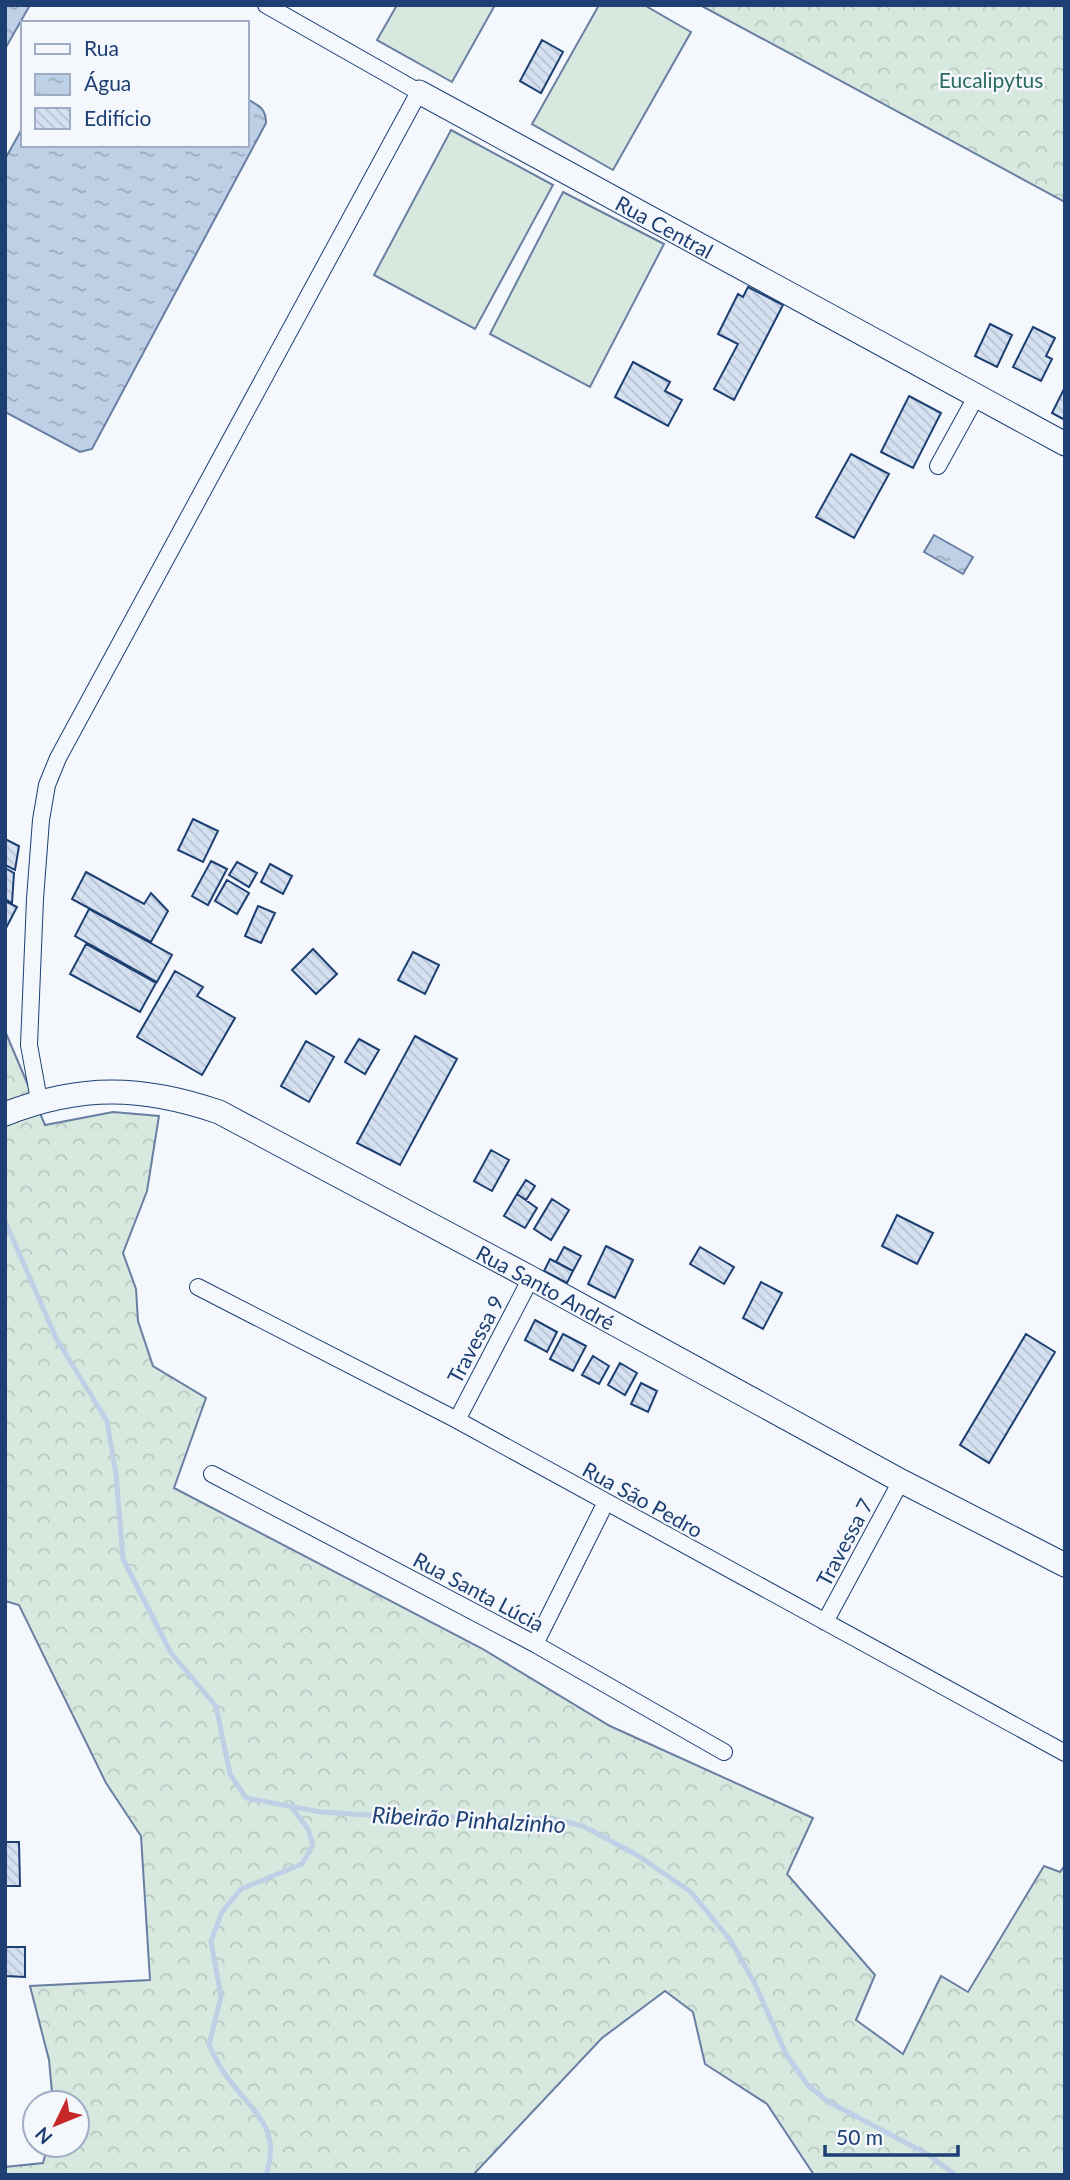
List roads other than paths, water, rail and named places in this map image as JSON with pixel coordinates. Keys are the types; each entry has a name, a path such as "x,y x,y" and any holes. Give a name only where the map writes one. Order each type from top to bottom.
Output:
{"street":[{"name":"Rua Central","path":"265,5 419,92 1065,444"},
{"path":"39,1100 29,1045 29,1002 41,820 47,785 64,746 419,92"},
{"path":"938,466 976,397"},
{"name":"Rua Santo André","path":"5,1114 39,1100 90,1091 142,1093 177,1098 219,1112 531,1278 901,1481 1065,1565"},
{"name":"Travessa 9","path":"457,1419 531,1278"},
{"name":"Rua São Pedro","path":"198,1286 457,1419 1065,1753"},
{"name":"Rua Santa Lúcia","path":"212,1474 535,1644 724,1752"},
{"name":"Travessa 7","path":"825,1622 901,1481"},
{"path":"535,1644 606,1502"}],"water":[{"path":"5,5 30,5 5,49"},
{"path":"248,100 263,111 266,118 266,123 92,449 80,452 5,412 5,159 21,131 21,147 248,147"},
{"path":"934,535 973,557 963,574 924,552"}],"waterway":[{"name":"Ribeirão Pinhalzinho","path":"5,1221 57,1340 107,1421 116,1474 123,1559 171,1653 216,1706 230,1774 246,1798 321,1812 382,1816 554,1819 583,1826 637,1855 691,1892 731,1941 755,1984 786,2054 807,2084 827,2101 929,2155 955,2175"},
{"path":"266,2175 270,2158 267,2131 223,2071 209,2045 221,1996 211,1941 222,1912 241,1889 302,1864 313,1845 308,1829 291,1806"}],"park label":[{"name":"Eucalipytus","path":"991,79"}]}
